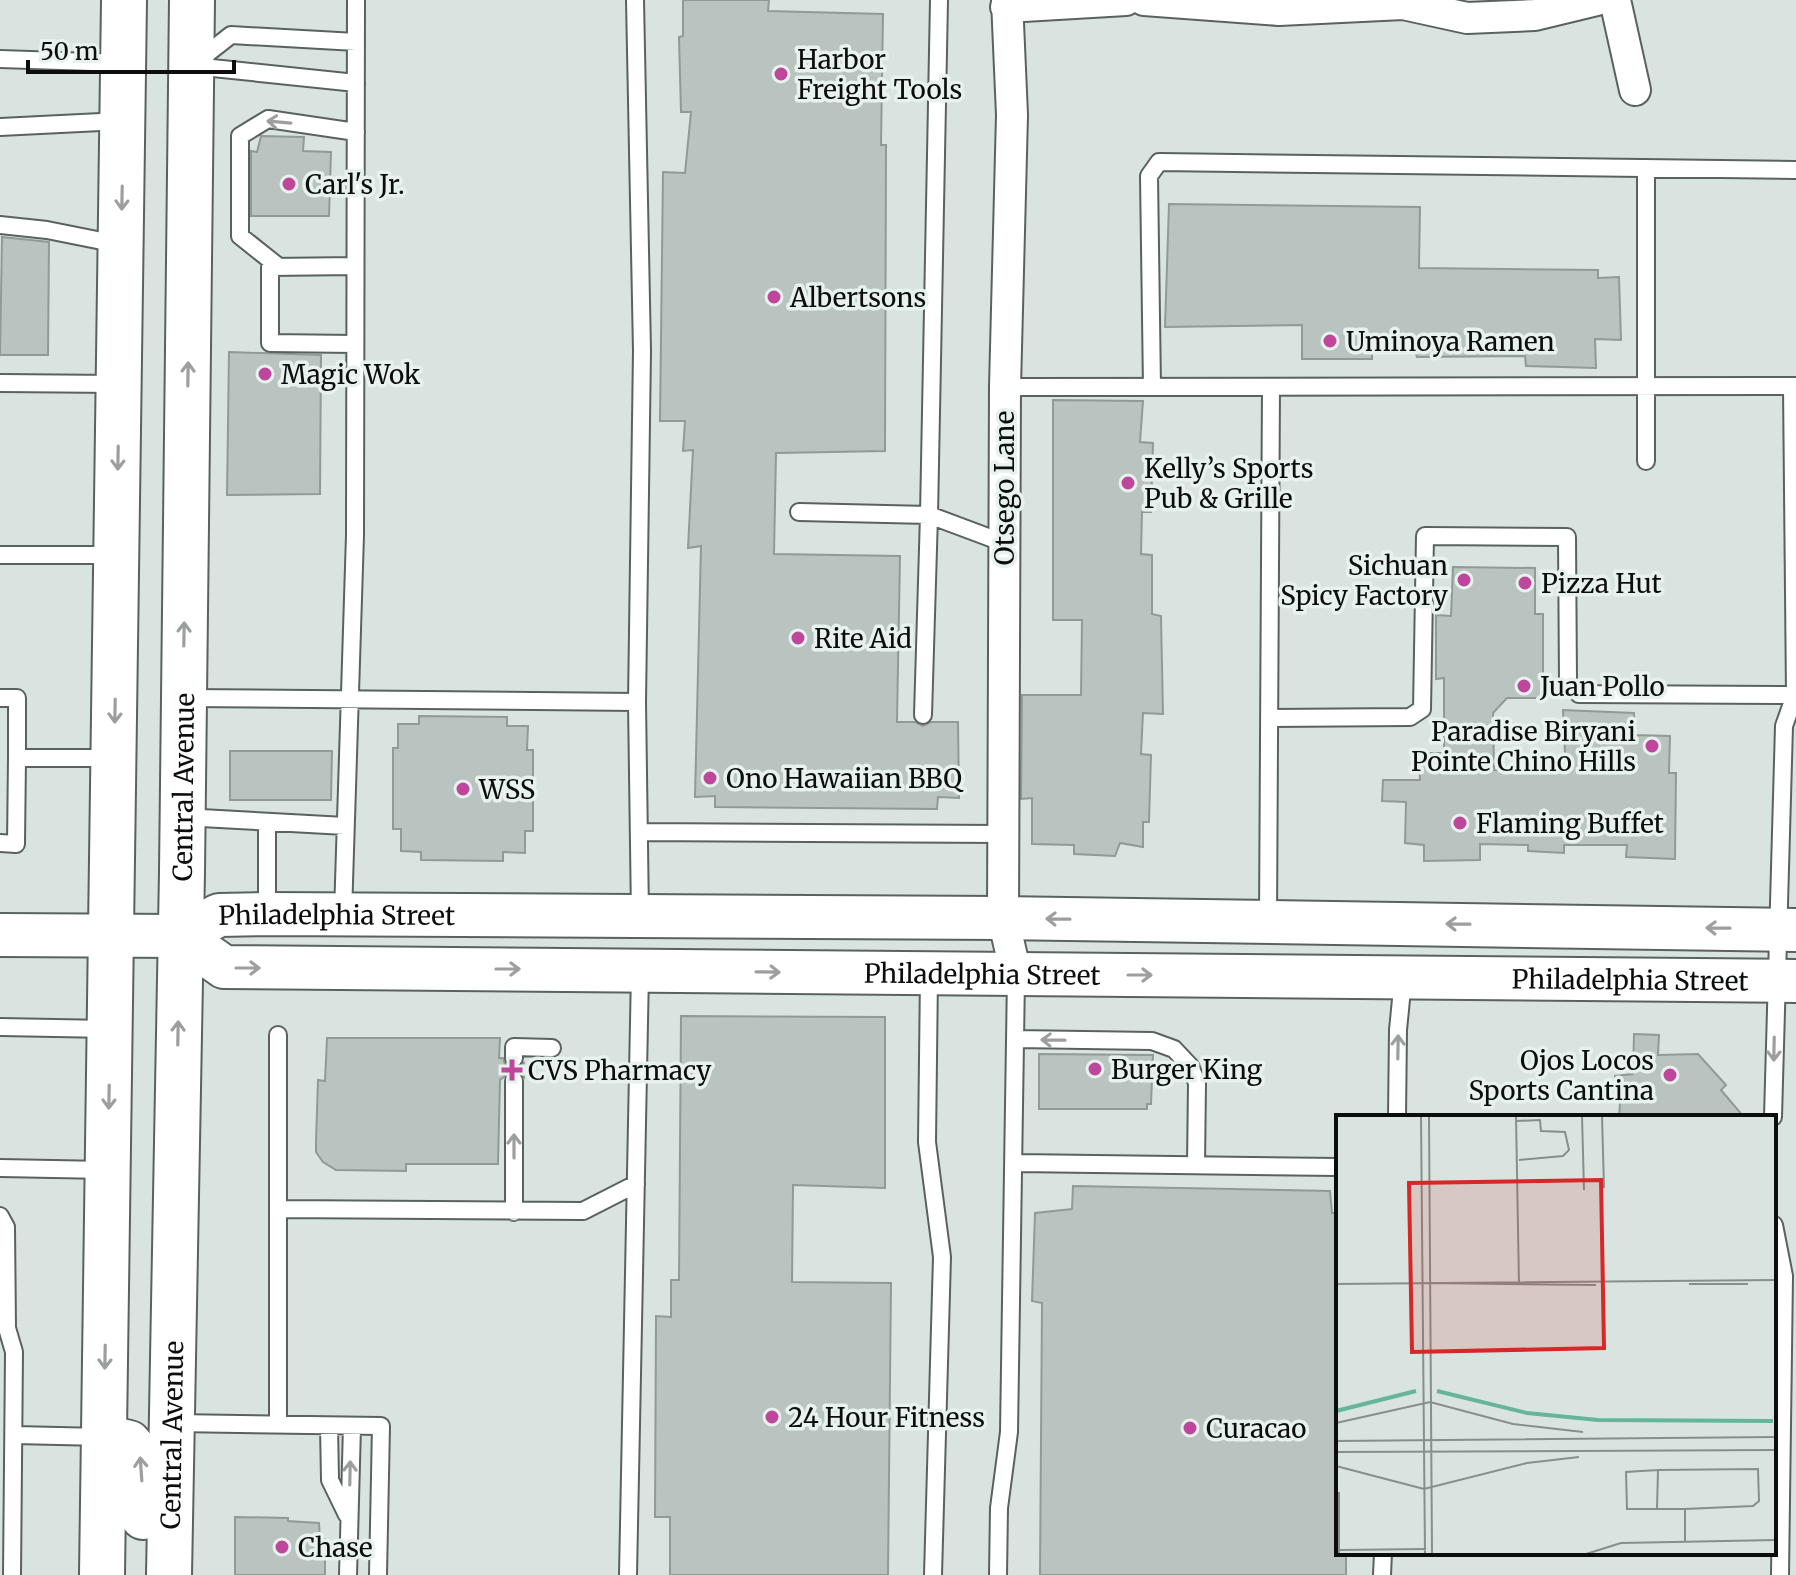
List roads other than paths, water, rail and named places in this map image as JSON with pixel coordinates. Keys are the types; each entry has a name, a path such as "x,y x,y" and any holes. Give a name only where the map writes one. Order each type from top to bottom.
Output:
{"main road":[{"path":"102,1575 124,0"},
{"name":"Central Avenue","path":"169,1575 192,0"},
{"path":"124,63 192,66"},
{"name":"Philadelphia Street","path":"0,935 180,936 219,915 267,914 1003,918 1788,930"},
{"path":"640,970 643,959 653,948 669,942 715,942 758,917"},
{"name":"Philadelphia Street","path":"180,936 224,967 1787,981"},
{"path":"104,1437 129,1443 141,1457 144,1575"}],"street":[{"path":"1006,3 1126,0"},
{"path":"1144,0 1279,10 1403,4 1467,18 1535,15 1597,0"},
{"path":"1615,0 1635,90"},
{"name":"Otsego Lane","path":"1006,3 1012,115 1005,387 1003,918 1016,974"}],"lane":[{"path":"343,914 355,535 356,0"},
{"path":"635,0 642,351 637,702 640,916"},
{"path":"923,715 939,0"},
{"path":"192,66 231,35 356,42"},
{"path":"0,59 124,63"},
{"path":"192,66 356,83"},
{"path":"279,267 240,236 240,136 268,119 356,132"},
{"path":"0,127 123,120"},
{"path":"1152,387 1149,176 1159,162 1796,170"},
{"path":"1646,168 1646,461"},
{"path":"0,225 47,230 121,245"},
{"path":"355,266 270,267 270,343 355,344"},
{"path":"0,383 119,384"},
{"path":"1005,387 1794,386 1796,696 1784,726 1787,981 1773,1115"},
{"path":"1268,922 1271,387"},
{"path":"799,512 929,515 1004,543"},
{"path":"1269,718 1410,717 1422,709 1425,536 1567,537 1568,682 1579,694 1796,696"},
{"path":"0,555 117,555"},
{"path":"0,698 17,698 16,844 0,843"},
{"path":"183,698 637,702"},
{"path":"17,758 114,758"},
{"path":"182,817 345,826"},
{"path":"267,822 267,914"},
{"path":"639,832 1003,834"},
{"path":"628,1575 640,970"},
{"path":"929,973 927,1142 942,1257 933,1575"},
{"path":"998,1575 999,1508 1009,1432 1016,974"},
{"path":"1397,1115 1398,1030 1403,977"},
{"path":"0,1027 110,1029"},
{"path":"278,1035 278,1425"},
{"path":"1016,1039 1152,1041 1174,1049 1190,1066 1197,1083 1196,1165"},
{"path":"514,1058 514,1047 552,1048"},
{"path":"514,1081 514,1212"},
{"path":"1015,1163 1336,1167"},
{"path":"0,1168 108,1170"},
{"path":"278,1209 583,1211 636,1184"},
{"path":"0,1216 6,1227 7,1352 15,1435 12,1575"},
{"path":"1776,1239 1784,1276 1789,1503 1780,1575"},
{"path":"172,1423 381,1426 378,1575"},
{"path":"329,1426 330,1480 349,1520"},
{"path":"348,1575 352,1426"},
{"path":"15,1435 104,1437"},
{"path":"1382,1575 1383,1555"}],"place":[{"name":"Harbor Freight Tools","path":"781,74"},
{"name":"Carl's Jr.","path":"289,184"},
{"name":"Albertsons","path":"774,297"},
{"name":"Uminoya Ramen","path":"1330,341"},
{"name":"Magic Wok","path":"265,374"},
{"name":"Kelly’s Sports Pub & Grille","path":"1128,483"},
{"name":"Sichuan Spicy Factory","path":"1464,580"},
{"name":"Pizza Hut","path":"1525,583"},
{"name":"Rite Aid","path":"798,638"},
{"name":"Juan Pollo","path":"1524,686"},
{"name":"Paradise Biryani Pointe Chino Hills","path":"1652,746"},
{"name":"Ono Hawaiian BBQ","path":"710,778"},
{"name":"WSS","path":"463,789"},
{"name":"Flaming Buffet","path":"1460,823"},
{"name":"Burger King","path":"1095,1069"},
{"name":"CVS Pharmacy","path":"512,1070"},
{"name":"Ojos Locos Sports Cantina","path":"1670,1075"},
{"name":"24 Hour Fitness","path":"772,1417"},
{"name":"Curacao","path":"1190,1428"},
{"name":"Chase","path":"282,1547"}]}
